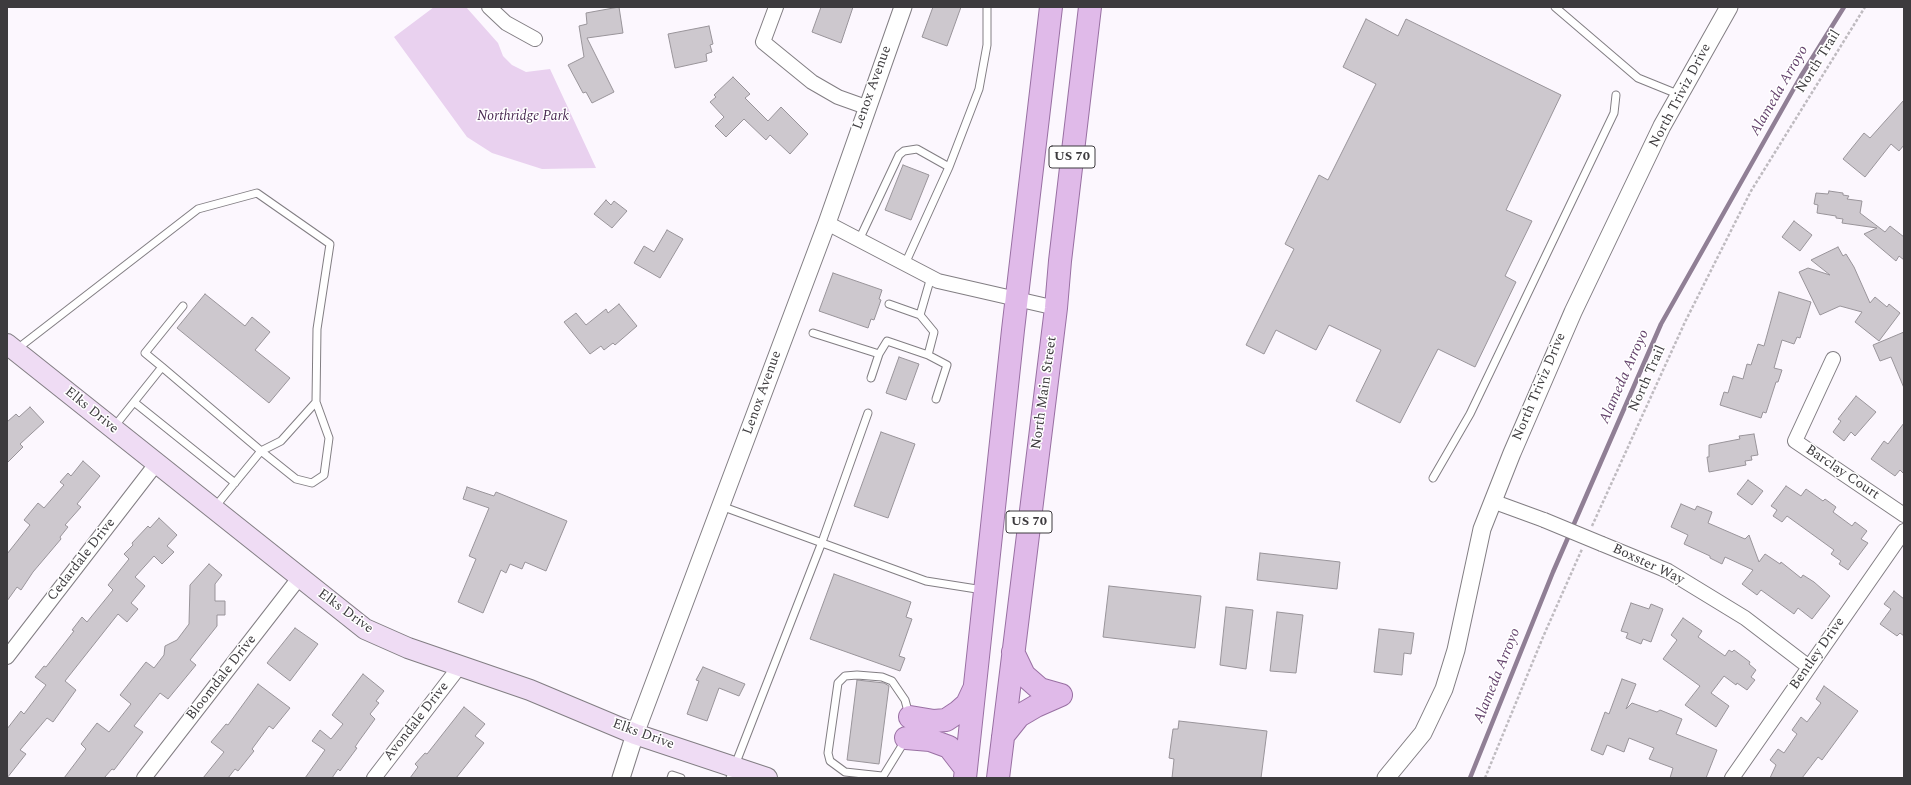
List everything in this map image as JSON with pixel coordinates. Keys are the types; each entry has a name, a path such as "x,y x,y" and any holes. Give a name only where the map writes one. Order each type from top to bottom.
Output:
{"main road":[{"name":"US 70","path":"966,774 1016,298 1051,7"},
{"name":"North Main Street","path":"998,778 1056,308 1060,261 1090,7"},
{"name":"Elks Drive","path":"10,351 113,429 364,629 384,639 530,690 733,773 766,778"},
{"path":"1003,736 1019,716 1036,706 1061,696 1040,689 1024,675 1013,652"},
{"path":"908,728 934,721 946,720 967,704 975,686"},
{"path":"908,728 930,740 949,747 966,774"}],"street":[{"path":"489,7 506,23 535,39"},
{"path":"776,7 763,42 812,82 838,97 866,107"},
{"name":"Lenox Avenue","path":"621,778 635,734 827,223 866,107 903,7"},
{"name":"North Triviz Drive","path":"1386,778 1423,733 1444,689 1456,650 1482,529 1492,501 1573,312 1662,126 1729,7"},
{"path":"827,223 938,281 1056,308"},
{"name":"Barclay Court","path":"1833,359 1795,441 1904,515"},
{"name":"Cedardale Drive","path":"7,657 156,464"},
{"name":"Boxster Way","path":"1492,501 1544,520 1668,571 1745,618 1809,667"},
{"name":"Bentley Drive","path":"1732,778 1904,531"},
{"name":"Bloomdale Drive","path":"144,778 299,578"},
{"name":"Avondale Drive","path":"374,778 460,666"}],"lane":[{"path":"905,264 949,167 979,89 987,45 987,7"},
{"path":"1555,7 1638,78 1680,95"},
{"path":"1433,478 1470,414 1614,113 1616,95"},
{"path":"859,240 899,155 904,151 917,149 949,167"},
{"path":"10,351 198,209 257,193 330,244 317,329 316,402 329,438 324,475 312,483 296,478 261,451 145,353 183,306"},
{"path":"920,315 931,277"},
{"path":"889,304 920,315 934,332 928,355"},
{"path":"813,333 879,354"},
{"path":"871,378 879,354 887,341 928,355 947,365 936,399"},
{"path":"113,429 162,367"},
{"path":"134,402 234,483"},
{"path":"213,509 261,451 281,441 316,402"},
{"path":"733,773 822,542 868,413"},
{"path":"721,506 926,581 985,590"},
{"path":"857,675 882,677 892,681 905,700 908,728 882,777 846,772 830,761 828,753 838,684 845,676 857,675"},
{"path":"671,778 672,775 681,778"}],"path":[{"name":"North Trail","path":"1589,534 1685,322 1751,191 1865,7"},
{"path":"1485,778 1543,637 1583,547"}],"green space":[{"name":"Northridge Park","path":"434,7 466,7 498,43 503,56 512,65 526,72 550,69 596,168 542,169 492,153 467,137 394,37"}],"building":[{"path":"619,7 623,33 587,38 614,92 592,103 586,92 583,93 568,65 584,57 579,26 587,24 586,13"},
{"path":"821,7 853,7 841,43 812,32"},
{"path":"933,7 961,7 947,46 922,37"},
{"path":"1366,19 1398,36 1406,19 1561,95 1506,210 1532,221 1505,276 1516,282 1475,367 1438,349 1400,423 1356,401 1381,350 1329,325 1316,350 1276,330 1264,354 1246,345 1294,249 1285,244 1319,175 1328,180 1376,84 1343,67"},
{"path":"709,26 713,44 710,45 712,52 706,54 707,61 675,68 668,34"},
{"path":"733,77 750,94 745,98 768,121 781,107 808,134 790,154 770,135 766,140 744,119 726,137 715,126 724,117 710,102 716,97 714,95"},
{"path":"1904,100 1904,145 1899,151 1891,144 1865,177 1843,159 1864,133 1870,138"},
{"path":"903,165 929,175 911,220 885,210"},
{"path":"1829,191 1843,193 1843,195 1849,196 1847,199 1862,201 1860,213 1885,232 1890,226 1904,237 1904,260 1899,256 1896,261 1864,234 1877,228 1842,223 1843,219 1836,218 1836,216 1817,213 1818,205 1814,204 1816,193 1828,194"},
{"path":"606,200 611,205 614,201 627,211 612,228 594,214"},
{"path":"1794,221 1812,235 1800,251 1782,237"},
{"path":"667,230 683,239 660,278 634,263 644,246 654,252"},
{"path":"1838,247 1843,256 1846,254 1854,267 1870,303 1875,297 1887,307 1889,304 1900,313 1879,341 1855,322 1862,312 1840,306 1820,315 1799,272 1808,268 1830,275 1811,260"},
{"path":"833,273 882,290 879,299 881,300 874,320 871,319 868,328 819,311"},
{"path":"1779,292 1811,302 1800,338 1797,337 1794,344 1782,340 1774,368 1782,370 1778,382 1776,382 1766,413 1763,412 1761,418 1720,405 1724,392 1728,393 1733,376 1743,379 1747,364 1751,365 1758,344 1764,346"},
{"path":"205,294 245,326 252,317 270,332 255,350 290,378 269,403 177,328"},
{"path":"619,304 637,326 615,345 613,343 604,350 601,346 590,354 564,322 576,313 586,325 606,309 608,313"},
{"path":"1904,332 1904,388 1891,357 1880,361 1873,345"},
{"path":"899,357 919,364 906,400 886,393"},
{"path":"1856,396 1876,412 1855,436 1851,432 1844,441 1833,432 1841,421 1838,419"},
{"path":"30,407 44,422 20,444 23,447 7,463 7,422 16,414 19,417"},
{"path":"1904,423 1904,474 1900,470 1895,476 1871,459 1884,441 1888,444"},
{"path":"881,432 915,444 888,518 854,506"},
{"path":"1754,434 1758,455 1751,456 1752,460 1745,461 1746,465 1709,472 1707,457 1709,457 1709,445 1740,439 1739,436"},
{"path":"83,461 100,476 77,504 81,507 65,525 68,527 60,537 61,539 33,572 21,590 17,587 7,601 7,554 30,525 24,520 38,503 44,508 64,485 60,482 68,473 71,476"},
{"path":"1748,480 1763,491 1752,505 1737,494"},
{"path":"1786,486 1801,496 1806,489 1823,501 1825,499 1836,507 1833,512 1852,526 1855,522 1867,531 1861,539 1868,543 1848,570 1839,564 1841,561 1831,554 1834,550 1787,516 1782,522 1773,516 1777,510 1771,506"},
{"path":"467,487 494,496 496,492 567,521 546,571 525,562 522,569 510,564 506,573 501,570 483,613 458,602 476,559 469,556 489,508 463,499"},
{"path":"1681,504 1695,510 1697,506 1712,512 1708,523 1745,539 1749,535 1759,562 1765,554 1780,564 1781,562 1801,578 1803,575 1814,582 1830,596 1812,619 1798,608 1794,614 1761,590 1757,595 1742,584 1753,570 1725,557 1722,564 1710,558 1710,556 1684,544 1688,535 1671,527"},
{"path":"159,518 177,535 167,546 174,552 162,564 154,556 135,577 145,586 131,603 138,609 127,622 118,614 65,681 76,690 53,722 47,718 20,750 26,754 7,778 7,729 21,711 24,714 46,685 35,677 44,666 46,667 74,631 72,630 82,617 87,622 113,590 108,585 129,559 124,554 148,526 150,528"},
{"path":"1260,553 1340,562 1337,589 1257,580"},
{"path":"209,564 222,575 215,584 215,601 225,601 225,615 217,615 217,626 190,660 196,665 168,699 160,693 134,726 143,732 114,770 112,769 104,778 64,778 86,749 81,744 97,723 109,732 131,704 120,695 146,662 154,668 164,655 165,646 177,640 189,624 190,585"},
{"path":"834,574 911,602 906,617 912,619 899,656 905,658 900,671 810,639"},
{"path":"1109,586 1201,596 1195,648 1103,637"},
{"path":"1894,591 1904,599 1904,636 1900,633 1897,636 1880,624 1891,609 1884,604"},
{"path":"1631,603 1649,609 1651,604 1663,609 1651,642 1643,639 1641,644 1626,638 1628,633 1621,631"},
{"path":"1226,607 1253,610 1246,669 1220,665"},
{"path":"1277,612 1303,615 1296,673 1270,671"},
{"path":"1683,618 1702,631 1698,637 1725,656 1729,650 1732,652 1734,650 1750,662 1749,664 1756,670 1751,677 1755,680 1747,690 1737,683 1736,685 1724,676 1711,693 1729,706 1716,727 1685,705 1700,686 1663,659 1677,640 1671,635"},
{"path":"295,628 318,644 290,681 267,663"},
{"path":"1379,629 1414,633 1411,654 1404,653 1402,675 1374,672"},
{"path":"703,667 745,684 739,696 719,688 707,721 687,714 699,681 696,680"},
{"path":"363,674 384,691 376,701 379,703 370,714 375,719 355,747 357,748 340,771 338,769 332,778 305,778 325,750 312,741 320,730 331,739 343,724 332,715"},
{"path":"1622,679 1636,684 1626,709 1632,703 1657,712 1660,710 1682,719 1676,734 1717,750 1706,778 1670,778 1673,768 1649,759 1654,748 1629,738 1624,752 1607,745 1603,755 1591,750 1605,712 1609,714"},
{"path":"857,680 884,683 889,686 879,764 847,760"},
{"path":"258,684 290,708 273,729 269,726 252,749 254,751 238,771 235,769 228,778 203,778 224,752 211,742 226,724 228,725"},
{"path":"1824,686 1858,711 1822,760 1818,757 1802,778 1770,778 1776,765 1770,760 1778,749 1784,753 1797,734 1792,730 1801,717 1807,722 1821,703 1816,699"},
{"path":"464,707 485,724 475,736 484,743 456,778 410,778 418,767 415,764 425,753 427,754"},
{"path":"1179,721 1267,731 1261,778 1172,778 1174,759 1169,758 1173,729 1178,729"}],"waterway":[{"name":"Alameda Arroyo","path":"1470,778 1553,572 1661,324 1801,76 1844,7"}]}
